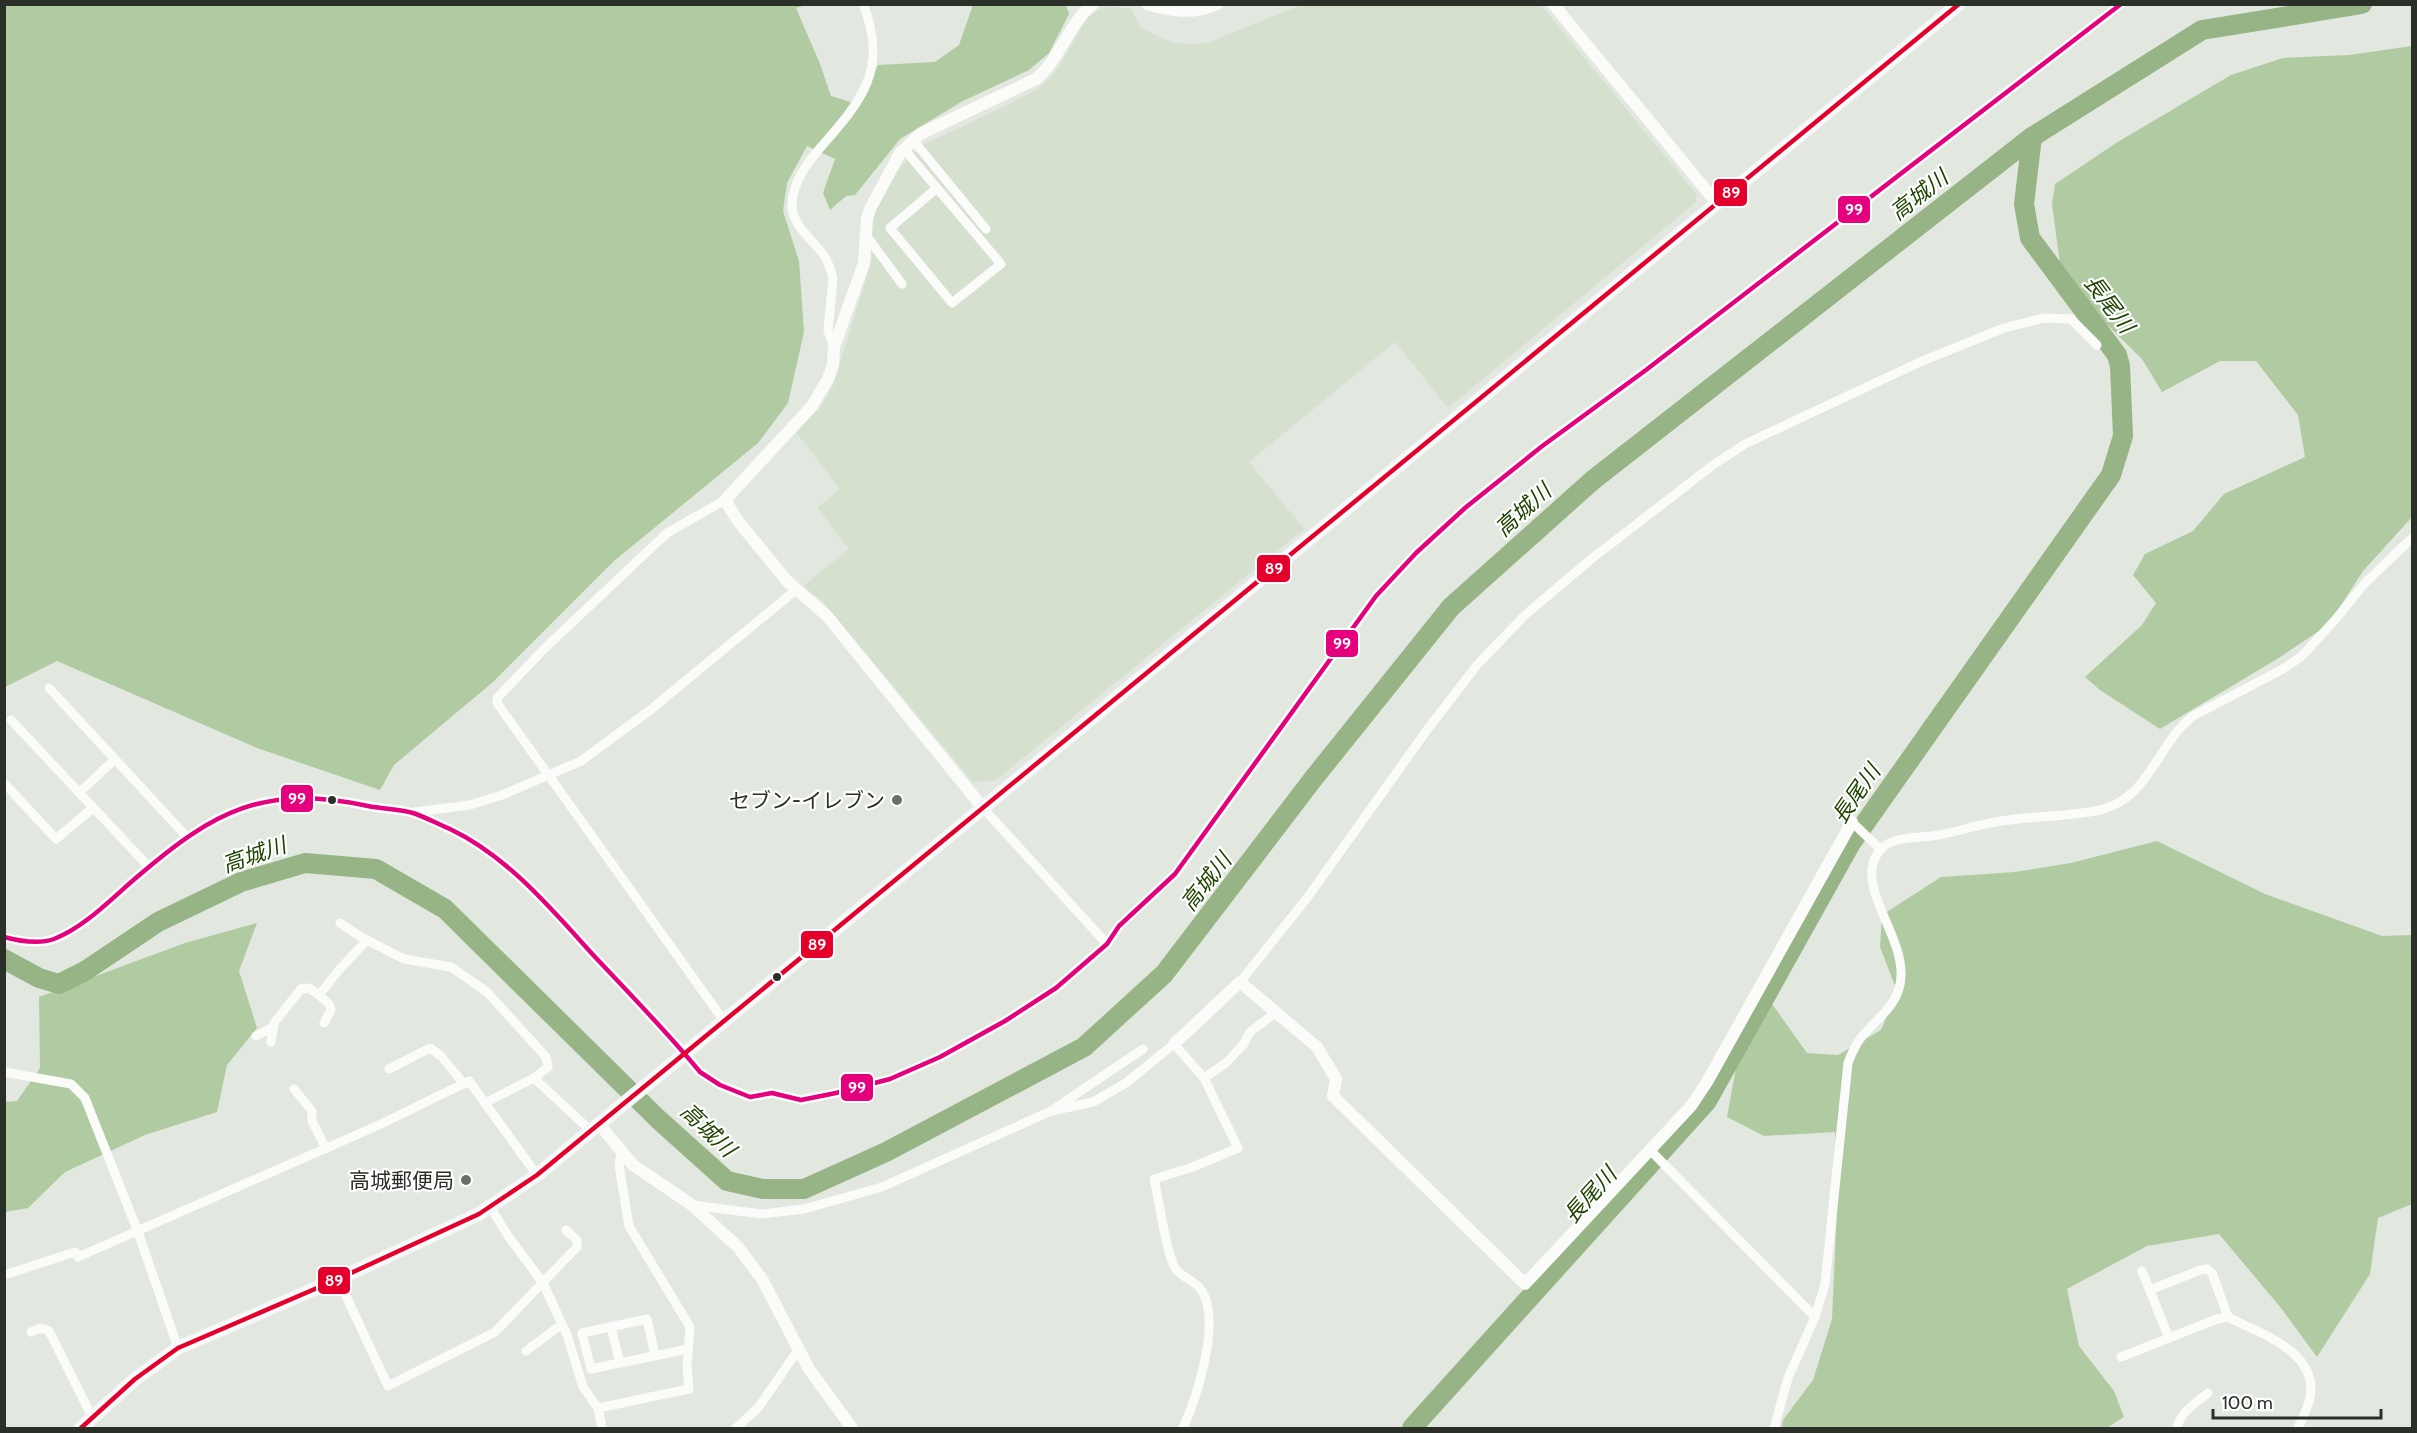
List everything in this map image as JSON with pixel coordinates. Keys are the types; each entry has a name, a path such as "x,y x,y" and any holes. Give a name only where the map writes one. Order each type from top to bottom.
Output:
{"main road":[{"path":"81,1428 135,1379 178,1348 338,1279 491,1208 537,1175 1959,4"}],"street":[{"path":"834,347 828,331 833,278 831,270 824,256 795,220 792,203 795,189 806,166 861,98 871,70 875,48 863,4"},
{"path":"724,1021 497,703 498,697 544,648 667,533 725,500 817,399 828,379 834,347 864,263 870,209 895,162 920,134 1036,79 1051,64 1078,19 1093,4"},
{"path":"1147,4 1180,12 1198,11 1217,4"},
{"path":"1553,4 1716,202"},
{"path":"4,937 36,941 53,940 80,925 187,837 209,822 248,806 274,799 306,798 349,802 411,813 452,830 500,862 539,896 700,1071 710,1078 750,1097 772,1093 801,1100 836,1094 890,1079 950,1052 1005,1021 1056,988 1107,944 1119,926 1175,874 1376,596 1416,553 1466,508 1541,447 1646,370 2121,4"},
{"path":"909,145 937,188 1001,264 952,303 890,228 937,188"},
{"path":"909,145 986,229"},
{"path":"866,235 902,284"},
{"path":"1051,1112 1087,1104 1126,1083 1174,1044 1240,982 1307,898 1427,730 1498,640 1590,560 1713,465 1745,444 1920,362 2004,328 2044,318 2071,319 2097,345"},
{"path":"725,500 745,529 788,581 827,616 983,808 1107,944"},
{"path":"1774,1428 1788,1378 1815,1317 1825,1284 1848,1064 1853,1049 1888,1010 1900,988 1901,974 1895,939 1872,888 1870,871 1880,849 1896,841 1910,838 1937,836 1995,822 2096,811 2120,803 2144,782 2182,725 2193,716 2283,669 2302,656 2365,583 2412,538"},
{"path":"411,813 470,805 502,795 581,761 650,711 797,589"},
{"path":"49,688 187,837"},
{"path":"11,720 148,867"},
{"path":"80,793 115,759"},
{"path":"4,783 56,839 93,808"},
{"path":"1240,982 1317,1047 1336,1079 1333,1096 1525,1284 1654,1154 1691,1106 1707,1082 1854,824 1880,849"},
{"path":"340,923 404,960 451,967 487,992 546,1057 548,1067 534,1078 485,1103"},
{"path":"319,995 368,940"},
{"path":"271,1042 274,1023 301,989 309,988 329,1004 331,1010 324,1023"},
{"path":"1204,1078 1226,1063 1243,1045 1250,1032 1275,1013"},
{"path":"256,1036 273,1028"},
{"path":"1174,1044 1204,1078 1238,1148 1190,1168 1154,1179 1173,1262 1182,1276 1201,1289 1207,1300 1209,1312 1199,1390 1184,1428"},
{"path":"389,1069 430,1048 441,1056 464,1084"},
{"path":"692,1205 762,1214 804,1209 882,1187 1051,1112 1143,1049"},
{"path":"4,1072 71,1084 85,1098 138,1232 178,1348"},
{"path":"534,1078 595,1128 633,1165 692,1205 738,1247 762,1279 798,1350 852,1428"},
{"path":"4,1275 75,1252 78,1257 138,1232 326,1149 469,1081 537,1175"},
{"path":"294,1089 312,1111 312,1121 326,1149"},
{"path":"598,1408 689,1389 687,1367 690,1327 629,1226 619,1165 621,1153"},
{"path":"1654,1154 1815,1317"},
{"path":"491,1208 508,1236 543,1283 562,1324 583,1387 598,1408 602,1428"},
{"path":"338,1279 388,1386 495,1332 577,1247 577,1240 566,1230"},
{"path":"2150,1290 2207,1269 2212,1274 2228,1317 2292,1350 2303,1361 2308,1372 2310,1397 2298,1428"},
{"path":"2142,1271 2169,1338"},
{"path":"2121,1357 2228,1317"},
{"path":"655,1355 647,1319 582,1333 591,1370 688,1349"},
{"path":"526,1351 562,1324"},
{"path":"611,1327 620,1364"},
{"path":"31,1332 41,1328 49,1331 93,1419"},
{"path":"736,1428 758,1408 798,1350"},
{"path":"2177,1428 2177,1424 2189,1407 2208,1393"}],"shaded area":[{"path":"1302,5 1541,5 1696,194 1696,202 1448,408 1395,342 1249,462 1304,529 996,780 973,782 823,602 803,586 849,549 817,508 840,489 796,432 819,409 833,386 872,259 870,232 876,207 900,167 922,145 1012,103 1034,91 1050,78 1087,18 1098,10 1107,6 1131,9 1141,28 1173,43 1195,44 1210,42"}],"green space":[{"path":"5,5 807,5 796,8 831,96 860,105 878,65 935,62 959,45 973,5 1066,5 1069,14 1049,53 1029,70 961,102 900,139 855,195 846,196 830,210 823,193 835,159 807,146 787,183 783,211 799,261 804,332 788,403 758,443 614,561 493,682 394,765 380,790 257,748 57,661 5,687"},
{"path":"2412,46 2412,517 2363,571 2328,625 2277,659 2160,729 2100,690 2085,677 2142,625 2156,603 2133,575 2145,554 2193,531 2224,494 2305,457 2298,415 2256,361 2220,361 2162,392 2142,359 2093,311 2060,264 2052,204 2055,184 2116,143 2231,75 2283,58 2349,55"},
{"path":"2157,841 2265,894 2382,936 2412,935 2412,1204 2378,1218 2370,1274 2317,1357 2281,1308 2219,1234 2147,1246 2067,1289 2079,1346 2114,1391 2124,1417 2107,1428 1782,1428 1783,1420 1813,1380 1832,1319 1837,1210 1835,1132 1764,1136 1727,1117 1739,1051 1772,1004 1807,1053 1838,1055 1881,1030 1897,991 1880,947 1882,915 1941,877 2015,872 2071,863"},
{"path":"257,923 239,971 257,1028 227,1065 217,1112 145,1135 65,1172 28,1208 5,1212 5,1102 17,1101 40,1068 39,997 185,943"}],"waterway":[{"name":"高城川","path":"4,959 39,978 59,984 85,971 158,922 241,882 305,863 376,869 445,909 658,1119 727,1181 763,1189 804,1189 886,1152 1084,1047 1164,974 1313,779 1451,607 1593,480 2032,137 2202,30 2362,4"},
{"name":"長尾川","path":"1412,1428 1707,1101 1851,843 2111,475 2123,436 2120,366 2117,355 2030,238 2024,204 2032,137"}],"transit line":[{"name":"89","path":"81,1428 135,1379 178,1348 338,1279 479,1214 537,1175 1959,4"},
{"name":"99","path":"4,937 36,942 54,939 65,934 87,920 191,835 217,819 243,808 270,801 299,798 331,800 413,813 450,829 492,854 529,886 662,1028 700,1072 720,1085 750,1097 772,1093 801,1100 890,1079 940,1057 1005,1021 1056,988 1107,944 1119,926 1175,874 1376,596 1416,553 1465,508 1541,447 1646,370 2121,4"}],"place":[{"name":"セブン-イレブン","path":"897,800"},
{"name":"高城郵便局","path":"466,1180"}]}
